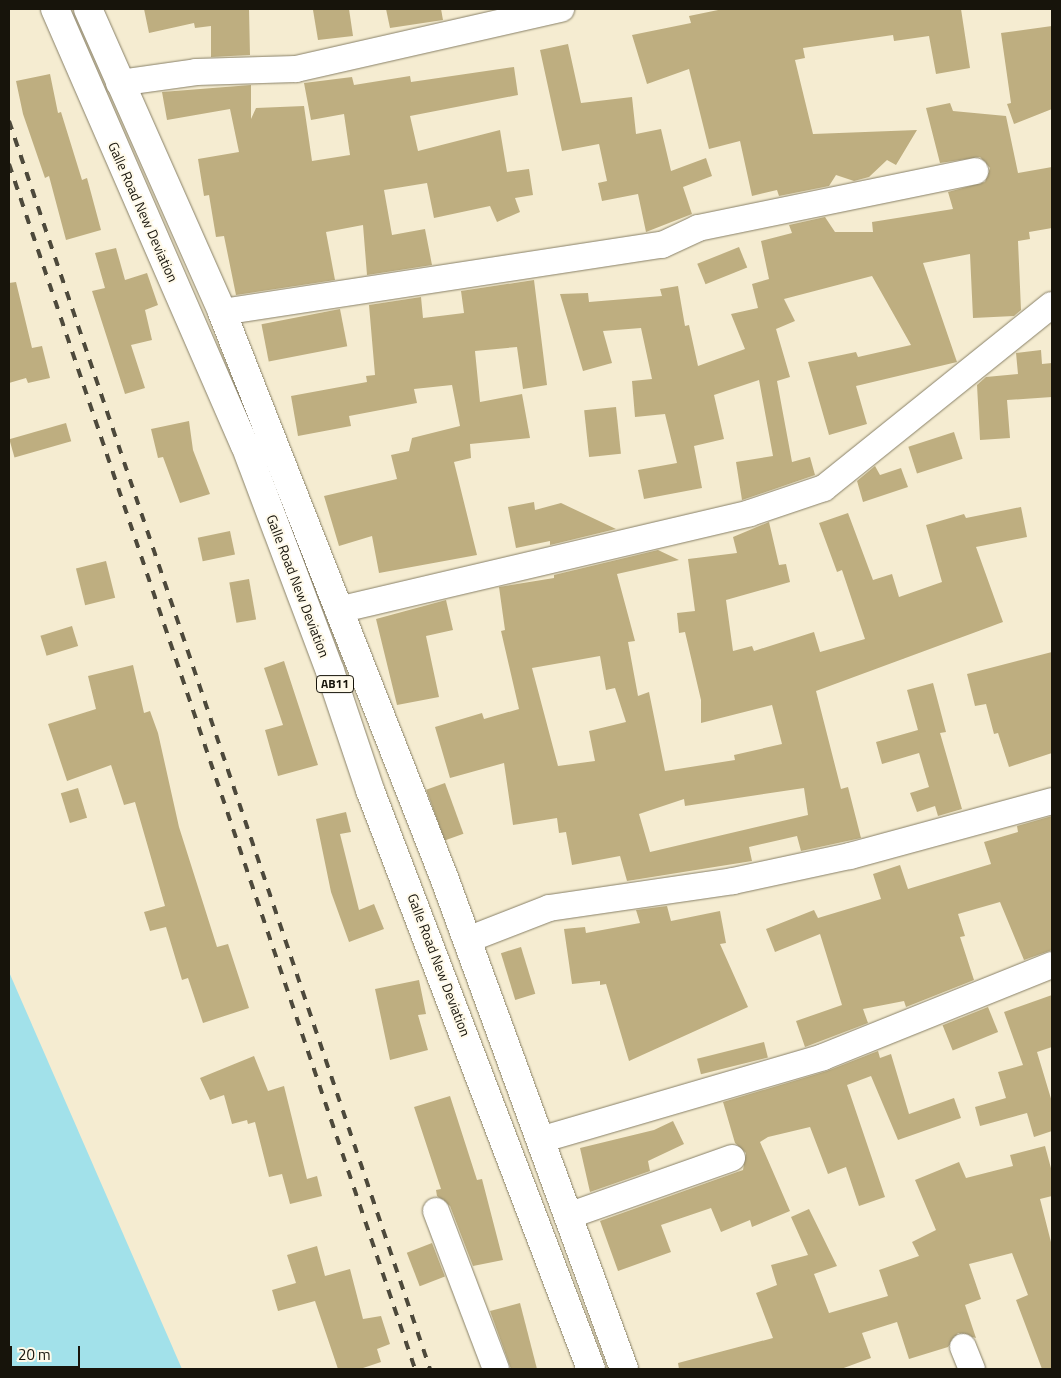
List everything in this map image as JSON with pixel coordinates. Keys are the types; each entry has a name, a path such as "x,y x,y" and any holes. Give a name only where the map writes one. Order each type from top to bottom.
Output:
{"main road":[{"name":"Galle Road New Deviation","path":"55,9 245,445 330,671 370,790 591,1369"},
{"name":"Galle Road New Deviation","path":"88,9 119,83 222,312 467,940 624,1369"}],"street":[{"path":"119,83 196,72 296,69 547,10"},
{"path":"222,312 662,245 698,228 975,171"},
{"path":"338,610 750,513 824,488 1052,305"},
{"path":"467,940 549,908 733,881 840,858 1052,801"},
{"path":"540,1140 823,1056 1052,965"},
{"path":"568,1216 732,1158"},
{"path":"436,1211 496,1369"}],"water":[{"path":"9,972 182,1369 9,1369"}],"building":[{"path":"144,9 249,9 250,55 211,57 211,26 195,28 194,23 149,33"},
{"path":"349,9 353,36 318,40 313,10"},
{"path":"386,9 441,9 443,20 390,28"},
{"path":"723,9 961,9 970,68 936,74 929,36 894,41 893,35 803,48 805,58 795,60 813,134 917,130 896,165 887,160 869,177 854,181 836,175 829,186 779,196 777,190 752,196 740,141 709,149 689,69 647,84 632,35 691,23 689,16"},
{"path":"1052,26 1052,109 1014,124 1007,104 1011,103 1001,33"},
{"path":"568,44 581,103 632,97 636,134 661,129 671,171 706,158 712,176 683,187 692,214 646,232 638,194 602,201 598,183 607,181 599,144 562,151 540,50"},
{"path":"514,67 518,95 410,116 418,151 500,130 507,172 529,169 533,195 515,198 520,212 497,222 490,206 434,218 427,183 384,190 392,235 425,229 432,265 367,275 363,225 326,232 335,280 236,295 224,236 216,237 209,195 204,196 198,159 239,152 230,109 167,120 162,92 251,85 251,119 256,108 304,106 312,161 350,155 344,114 311,120 304,83 352,77 354,85 410,76 411,82"},
{"path":"50,74 58,113 61,112 82,180 87,178 101,230 66,240 49,176 45,178 23,114 16,81"},
{"path":"950,103 953,111 1006,116 1018,173 1052,167 1052,228 1029,232 1030,239 1018,241 1021,310 1014,316 973,318 970,254 923,263 957,362 856,386 867,424 829,435 808,362 856,352 858,357 911,345 872,276 784,299 795,321 776,329 790,377 777,381 792,462 810,457 815,475 742,500 736,462 773,456 759,380 714,395 724,439 694,446 702,488 644,499 638,470 677,463 665,414 635,417 632,381 652,379 641,328 603,331 612,363 583,371 560,294 588,293 589,302 662,296 660,289 678,286 685,326 689,325 698,366 745,349 731,314 758,308 752,284 769,279 761,241 792,233 789,225 825,217 835,232 873,232 872,222 953,209 948,192 985,182 990,168 980,157 940,163 926,108"},
{"path":"739,247 747,267 706,284 697,264"},
{"path":"116,248 125,280 147,273 158,305 145,310 152,340 131,345 145,388 125,394 92,291 105,288 95,253"},
{"path":"534,280 547,385 523,389 517,347 475,351 480,402 522,394 530,438 470,444 471,458 454,462 477,555 379,573 372,536 339,546 324,496 397,479 391,455 409,451 412,438 460,426 452,385 414,389 417,403 349,416 351,426 298,436 291,396 367,382 366,376 375,375 369,305 421,297 423,318 464,313 461,291"},
{"path":"16,282 32,348 42,346 50,378 28,383 26,378 9,383 9,283"},
{"path":"340,309 347,346 269,362 261,324"},
{"path":"1041,350 1042,364 1052,363 1052,397 1007,400 1010,438 980,440 977,385 986,377 1018,374 1016,353"},
{"path":"616,407 621,454 589,457 584,410"},
{"path":"189,421 193,450 210,494 180,503 163,457 158,458 151,429"},
{"path":"66,423 71,441 15,458 9,439"},
{"path":"954,432 963,459 917,473 908,447"},
{"path":"875,466 880,475 901,468 908,487 863,502 857,481"},
{"path":"534,502 535,510 561,503 616,529 550,545 550,541 516,548 508,507"},
{"path":"1021,507 1027,537 976,547 1003,622 816,691 841,789 848,787 861,838 801,851 797,836 749,847 752,861 627,881 620,856 572,865 566,832 559,833 557,818 513,825 504,763 450,778 435,727 482,713 484,719 519,709 501,631 505,630 499,587 554,578 554,575 658,550 679,560 617,574 635,641 628,642 638,696 649,692 665,771 735,760 734,755 782,744 772,705 701,723 701,700 685,632 679,633 677,613 695,611 688,559 737,553 733,537 769,522 779,565 786,564 790,582 726,600 733,651 752,646 754,651 814,632 820,652 865,639 842,570 837,572 819,523 848,513 873,580 892,574 899,597 942,582 926,525 964,514 966,518","holes":["600,656 606,690 615,688 626,722 589,731 595,761 558,766 532,668","804,788 808,815 650,852 639,814 684,799 685,806"]},
{"path":"230,531 235,554 203,561 198,538"},
{"path":"106,561 115,598 85,605 76,568"},
{"path":"249,579 256,619 236,623 229,582"},
{"path":"446,600 453,630 426,636 439,697 397,705 376,619"},
{"path":"72,626 78,646 47,656 40,636"},
{"path":"1052,652 1052,753 1009,767 998,733 994,734 986,704 975,706 967,674"},
{"path":"284,661 318,765 278,776 265,730 283,725 264,668"},
{"path":"133,665 144,713 150,711 158,733 179,827 217,947 228,944 249,1008 203,1023 188,978 182,980 166,927 150,931 144,912 165,906 135,802 124,805 111,765 67,781 48,724 96,709 88,676"},
{"path":"933,683 946,732 940,733 962,809 938,816 935,806 917,812 910,793 929,787 919,753 882,764 876,742 918,730 907,690"},
{"path":"445,783 463,834 445,841 426,790"},
{"path":"78,788 87,818 70,823 61,793"},
{"path":"346,812 351,832 340,834 359,910 374,904 384,929 349,942 331,892 316,819"},
{"path":"1052,816 1052,950 1024,960 1000,902 958,914 965,936 960,937 974,980 906,1007 904,1001 863,1009 868,1023 805,1047 796,1021 842,1005 820,934 775,952 766,929 814,910 818,918 881,899 873,874 900,865 908,889 991,864 984,842 1018,832 1017,826"},
{"path":"667,906 671,921 720,911 726,943 720,944 748,1007 629,1061 606,984 600,985 600,981 572,984 564,929 585,927 586,933 640,923 636,910"},
{"path":"521,947 535,994 515,1000 501,953"},
{"path":"419,980 426,1014 418,1015 428,1050 390,1060 375,989"},
{"path":"1052,995 1052,1047 1037,1052 1052,1102 1052,1131 1034,1137 1027,1113 980,1126 975,1107 1006,1098 998,1072 1023,1065 1004,1012"},
{"path":"988,1007 998,1032 953,1050 943,1025"},
{"path":"764,1042 768,1058 701,1074 697,1059"},
{"path":"878,1051 880,1058 891,1054 909,1114 954,1098 961,1118 898,1140 871,1076 847,1085 885,1197 859,1206 846,1167 828,1174 810,1127 768,1137 760,1142 790,1211 752,1227 750,1220 721,1232 711,1208 661,1225 671,1252 618,1271 600,1221 743,1170 746,1153 735,1143 723,1102 827,1071"},
{"path":"254,1056 268,1091 284,1086 307,1179 317,1176 322,1196 290,1204 282,1174 269,1177 255,1122 248,1124 247,1120 232,1124 224,1095 210,1100 200,1078"},
{"path":"450,1096 477,1180 482,1179 503,1260 473,1266 450,1206 437,1196 436,1190 441,1189 414,1107"},
{"path":"673,1121 684,1144 648,1161 650,1171 590,1192 580,1148 654,1130"},
{"path":"1045,1146 1052,1172 1052,1196 1040,1199 1052,1246 1052,1369 1042,1369 1016,1300 1028,1295 1012,1253 969,1264 981,1299 965,1305 976,1338 958,1333 948,1347 909,1359 897,1322 862,1333 871,1358 841,1369 679,1369 678,1363 773,1338 756,1293 777,1285 771,1265 808,1255 791,1217 809,1209 837,1266 814,1274 829,1313 888,1296 879,1270 919,1256 912,1242 936,1230 915,1180 959,1162 966,1178 1013,1166 1010,1155"},
{"path":"432,1243 445,1277 420,1286 407,1253"},
{"path":"317,1246 325,1276 350,1269 363,1319 381,1316 390,1344 377,1349 381,1362 360,1369 338,1369 315,1301 278,1311 272,1290 296,1283 287,1255"},
{"path":"520,1303 537,1369 511,1369 490,1311"}],"railway":[{"path":"9,121 430,1369"},
{"path":"9,164 415,1369"}]}
